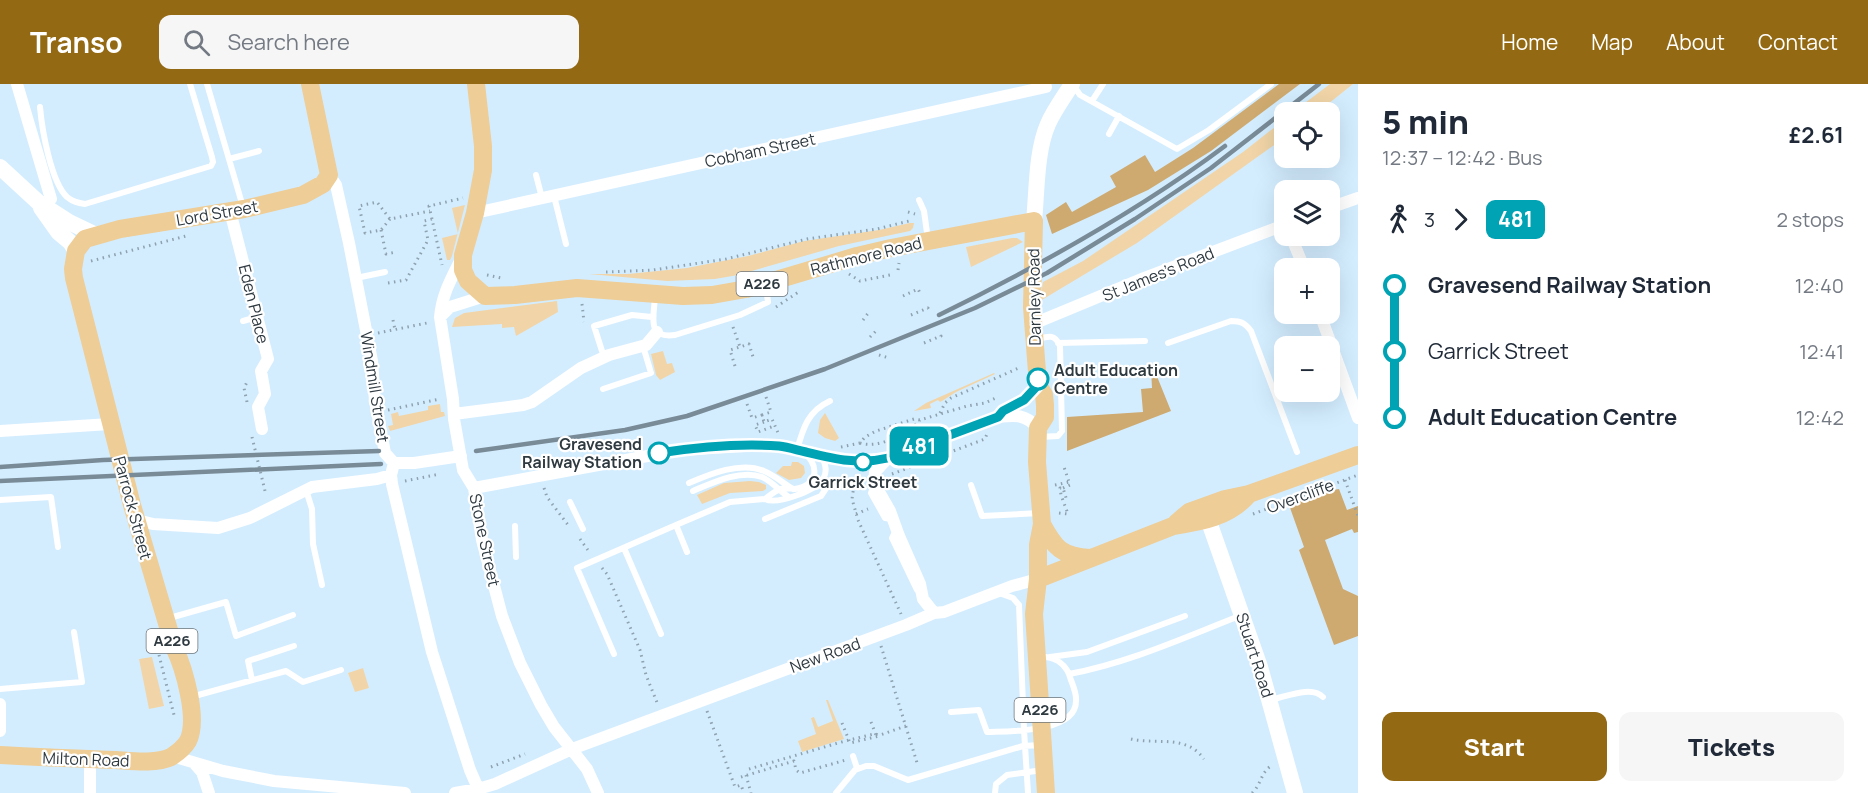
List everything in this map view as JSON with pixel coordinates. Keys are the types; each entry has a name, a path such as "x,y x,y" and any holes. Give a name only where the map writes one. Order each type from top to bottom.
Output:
{"main road":[{"name":"Windmill Street","path":"310,84 330,175"},
{"path":"476,84 483,170 470,209 463,270 468,281 485,296"},
{"name":"Lord Street","path":"96,235 237,210 306,195 323,184 330,175"},
{"name":"Rathmore Road","path":"485,296 577,288 683,296 712,295 746,289 857,256 928,240 1034,221"},
{"name":"Darnley Road","path":"1034,221 1032,303 1038,385 1044,395 1045,405 1045,417 1037,433 1041,518"},
{"path":"82,257 85,239 96,235"},
{"name":"Parrock Street","path":"82,257 73,269 74,278 127,488 174,648 180,659 189,698 191,725 189,738 184,747 172,756"},
{"name":"Overcliffe","path":"1209,519 1241,503 1263,502 1279,496 1291,479 1358,454"},
{"name":"New Road","path":"1173,526 1189,512 1241,503"},
{"path":"1041,518 1052,542 1063,552 1073,556 1094,558"},
{"name":"A226","path":"1041,518 1034,614 1044,657 1033,738 1035,771 1046,793"},
{"name":"New Road","path":"1038,579 1173,526 1209,519"},
{"name":"Milton Road","path":"0,755 154,760 172,756"}],"street":[{"path":"17,84 44,201 58,232 82,257"},
{"name":"Darnley Road","path":"1034,221 1044,135 1049,121 1073,84"},
{"path":"1045,86 1050,99 1059,105"},
{"name":"Cobham Street","path":"470,209 548,196 1045,86"},
{"path":"0,167 69,222 96,235"},
{"name":"Windmill Street","path":"330,175 336,185 356,279 372,361 375,401 385,453 432,652 459,740 479,791"},
{"path":"1340,204 1358,198"},
{"name":"Eden Place","path":"237,210 257,317 268,359 261,371 266,394 258,408 262,429"},
{"name":"St James's Road","path":"1034,332 1078,306 1144,278 1274,229"},
{"path":"436,319 445,290 463,255"},
{"name":"Rathmore Road","path":"436,319 450,307 485,296"},
{"name":"Stone Street","path":"436,319 463,470 474,488 482,540 509,635 541,705 554,727 587,768 598,793"},
{"path":"1324,324 1358,418"},
{"path":"454,418 532,402 581,368 609,355 646,345 657,332"},
{"path":"998,417 1003,411 1024,400 1038,385"},
{"path":"934,613 925,603 920,584 890,512 874,483 875,472 888,458 998,417 1023,416 1037,433"},
{"path":"0,431 111,424"},
{"path":"474,488 680,450 743,445 781,446 800,451"},
{"path":"137,520 153,524 218,528 245,520 317,486 392,478 414,463 461,456"},
{"name":"Stuart Road","path":"1209,519 1270,700 1295,793"},
{"name":"New Road","path":"455,793 479,791 572,749 934,613 944,612 1012,586 1038,579"},
{"path":"0,704 0,731"},
{"path":"172,756 233,774 285,782 405,793"},
{"path":"90,759 90,793"},
{"path":"195,764 204,776 209,793"}],"lane":[{"path":"40,107 42,133 59,185 68,198 76,203 85,204 211,166 212,157 190,84"},
{"path":"207,84 229,159 237,210"},
{"path":"1073,84 1080,94 1177,149 1209,130 1271,84"},
{"path":"1092,101 1103,84"},
{"path":"1109,134 1119,116"},
{"path":"229,159 259,151"},
{"path":"536,175 548,196 566,244"},
{"path":"919,200 924,211 928,240"},
{"path":"356,279 385,272"},
{"path":"655,294 652,317 657,332 665,336 675,335 755,309 768,302 766,283"},
{"path":"609,355 602,351 594,326 632,315 652,317"},
{"path":"243,321 257,317"},
{"path":"1168,343 1231,321 1239,321 1246,325 1251,331 1297,452"},
{"path":"1034,332 1057,339 1060,346 1062,431 1058,436 1037,433"},
{"path":"1058,343 1145,341"},
{"path":"603,389 651,373 643,346"},
{"path":"800,451 808,418 821,405 830,401"},
{"path":"800,451 863,462 888,458"},
{"path":"693,491 726,478 754,476 765,479 778,490 792,494 807,484 814,475 813,462 800,451"},
{"path":"614,654 577,568 729,502 765,499 769,501 815,488 821,481 826,468 822,456"},
{"path":"689,483 722,470 754,468 768,473 792,494"},
{"path":"765,519 821,496 825,490 821,481"},
{"path":"970,485 982,516 1041,518"},
{"path":"306,490 313,513 313,544 322,585"},
{"path":"765,499 778,490"},
{"path":"0,500 51,497 58,547"},
{"path":"570,502 583,530"},
{"path":"676,525 687,552"},
{"path":"514,526 516,557"},
{"path":"624,548 661,634"},
{"path":"997,592 1013,598 1019,605 1033,738"},
{"path":"166,619 226,602 237,636 293,615"},
{"path":"1069,674 1119,662 1242,615"},
{"path":"1044,657 1087,652 1185,616"},
{"path":"0,689 82,682 74,632"},
{"path":"252,680 248,661 294,646"},
{"path":"836,793 857,768 874,766 908,780 934,774 1033,738 1067,718 1073,714 1077,701 1069,674 1063,665 1044,657"},
{"path":"189,698 286,671 303,682 341,670"},
{"path":"1270,700 1311,692 1318,692 1323,698"},
{"path":"951,712 978,710 987,732 1033,738"},
{"path":"853,757 857,768"},
{"path":"995,793 996,784 1007,775 1035,771 1028,793"}],"path":[{"path":"442,267 429,206 466,197 470,209"},
{"path":"390,219 377,202 359,206 365,233 381,230 390,219 430,211"},
{"path":"908,212 915,214 916,217"},
{"path":"387,283 406,280 428,240 424,221 432,219"},
{"path":"602,273 653,270 726,259 807,239 877,229 909,221"},
{"path":"381,230 386,254 396,252"},
{"path":"82,257 88,262 193,234"},
{"path":"468,281 476,272 502,278"},
{"path":"848,273 860,281 890,274"},
{"path":"903,296 918,289 921,294"},
{"path":"582,300 584,323"},
{"path":"911,315 928,308 930,311"},
{"path":"864,320 869,312"},
{"path":"373,334 436,319"},
{"path":"393,320 395,330"},
{"path":"733,327 740,347"},
{"path":"870,337 877,330"},
{"path":"924,343 941,336 939,331"},
{"path":"735,366 730,350 749,344 754,360"},
{"path":"879,356 889,358"},
{"path":"940,412 946,401 957,395 1023,367 1023,370"},
{"path":"851,446 860,443 869,445 893,438 911,430 920,420 940,412 985,403 1003,395"},
{"path":"747,404 752,418 771,412 766,397"},
{"path":"762,415 764,422"},
{"path":"774,426 758,432 755,424 772,419 778,431"},
{"path":"860,443 876,431 914,419 920,420"},
{"path":"254,448 269,509"},
{"path":"888,477 923,463"},
{"path":"1063,486 1070,485 1064,468"},
{"path":"392,478 448,472"},
{"name":"Overcliffe","path":"1241,503 1345,480 1358,475"},
{"path":"1345,480 1358,516"},
{"path":"1056,484 1059,514 1068,514 1061,495 1060,488 1063,486"},
{"path":"854,485 851,498 856,514 906,625"},
{"path":"543,486 547,497 572,529"},
{"path":"1063,486 1067,501"},
{"path":"856,514 869,508"},
{"path":"579,538 593,556"},
{"path":"600,565 607,574 640,650 646,675 662,715"},
{"path":"877,636 920,773"},
{"path":"704,700 735,787 741,785 744,793"},
{"path":"842,723 850,743 878,736 871,722"},
{"path":"749,769 845,741 874,734 880,735 906,726"},
{"path":"1131,739 1178,742 1196,750 1204,759"},
{"path":"741,777 794,761 796,770 800,773 853,757"},
{"path":"1252,793 1266,770 1276,765"},
{"path":"746,775 752,793"}],"shaded area":[{"path":"1279,84 1300,84 1211,151 1148,190 1052,234 1046,215 1066,202 1072,212 1116,187 1110,176 1145,155 1155,172 1193,148"},
{"path":"1330,84 1353,84 1330,102 1306,102"},
{"path":"1274,128 1274,145 1137,243 1040,301 1043,282 1083,261 1243,152"},
{"path":"465,205 458,233 452,208"},
{"path":"914,223 910,231 839,246 738,275 715,279 667,281 589,274 628,274 687,268 748,256 804,241"},
{"path":"458,234 452,256 450,260 447,260 442,238"},
{"path":"1012,238 1023,242 971,267 966,247"},
{"path":"557,301 558,312 516,336 514,327 502,328 502,324 452,327 455,318 464,313"},
{"path":"663,351 667,364 672,363 675,372 660,380 656,375 651,354"},
{"path":"1151,369 1154,369 1171,411 1067,451 1067,417 1143,412 1141,389 1152,388"},
{"path":"994,373 940,402 938,400 930,404 931,408 914,411 926,403"},
{"path":"440,404 441,412 444,412 445,416 390,431 388,426 393,425 391,414 398,412 399,416 428,410 428,406"},
{"path":"825,413 839,438 835,441 818,433 820,420"},
{"path":"792,462 798,462 804,466 805,473 801,478 789,480 776,473 783,466 791,466"},
{"path":"750,481 766,485 766,489 730,493 702,504 697,495 724,483"},
{"path":"1339,489 1347,510 1358,506 1358,532 1354,533 1352,529 1325,540 1343,589 1358,596 1358,636 1334,645 1299,550 1304,547 1289,505"},
{"path":"152,657 164,706 149,709 139,659"},
{"path":"363,668 369,688 355,692 348,673"},
{"path":"826,700 828,700 844,739 802,752 798,741 816,734 811,718 814,717 818,727 833,721"}],"railway":[{"path":"476,451 625,430 687,416 825,369 975,308 1047,273 1135,219 1211,168 1319,84"},
{"path":"939,315 1014,277 1122,216 1225,146"},
{"path":"0,467 103,460 379,451"},
{"path":"0,481 381,464"}],"bus line":[{"name":"481","path":"659,453 760,445 781,446 838,459 871,462 888,458 998,417 1003,411 1024,400 1038,385 1038,379"}],"place":[{"name":"Adult Education Centre","path":"1038,379"},
{"name":"Gravesend Railway Station","path":"659,453"},
{"name":"Garrick Street","path":"863,462"}]}
